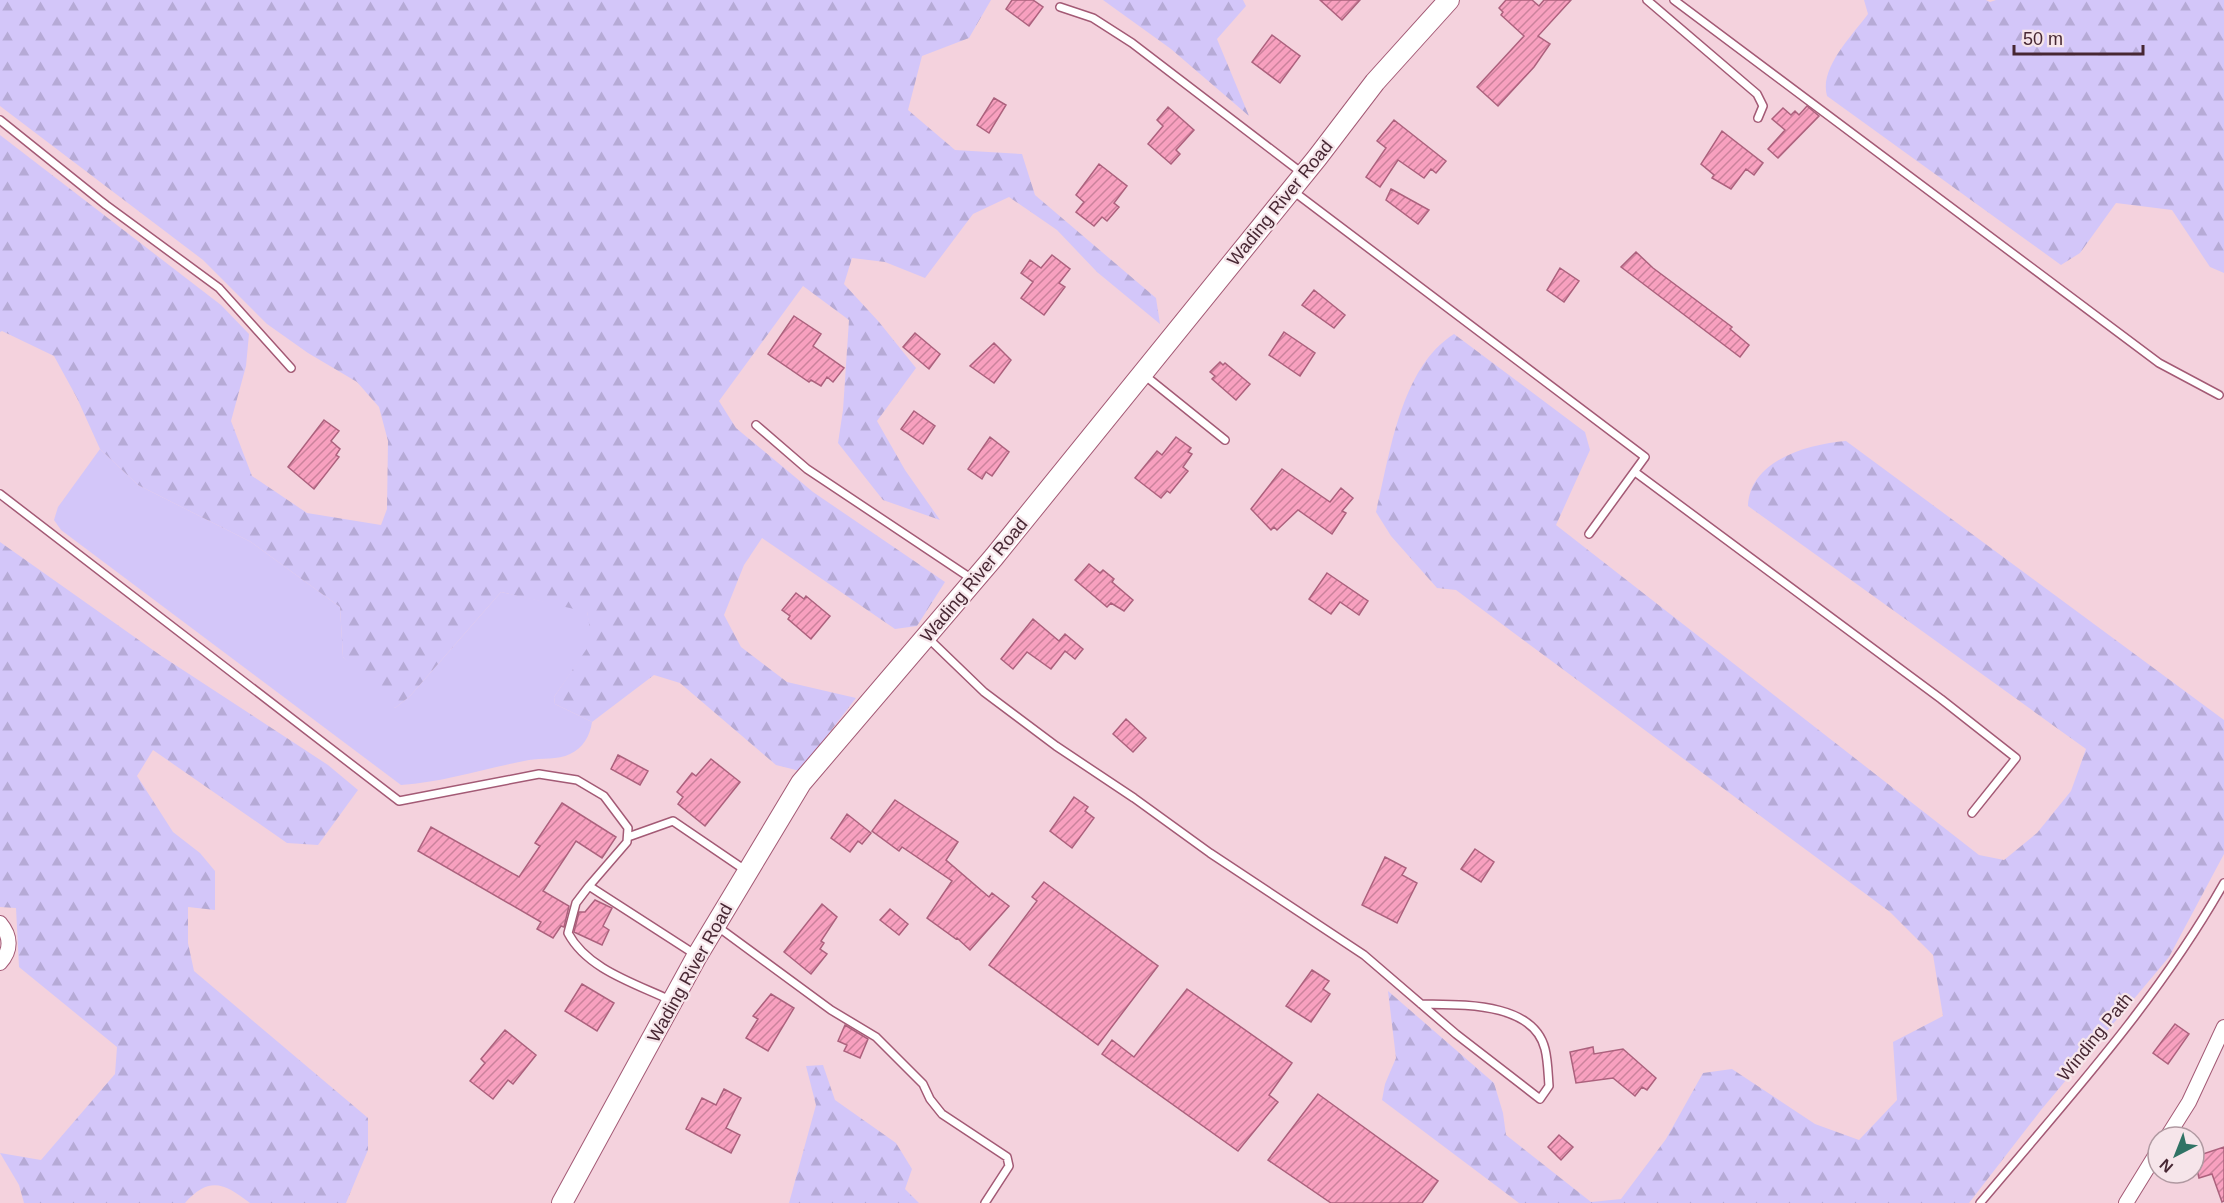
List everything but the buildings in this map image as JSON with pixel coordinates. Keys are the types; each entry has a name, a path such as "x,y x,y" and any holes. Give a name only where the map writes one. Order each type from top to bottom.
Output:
{"main road":[{"name":"Wading River Road","path":"561,1203 697,956 801,783 974,581 1298,182 1375,82 1449,0"}],"street":[{"path":"0,923 9,938 9,946 0,963"},
{"path":"2175,1125 2189,1102 2224,1027"},
{"path":"2126,1203 2146,1171"}],"lane":[{"path":"1647,0 1757,94 1763,106 1758,118"},
{"path":"1674,0 2159,363 2219,395"},
{"path":"1060,8 1093,18 1132,43 1298,182 1645,457 1589,534"},
{"path":"0,120 106,205 219,288 291,368"},
{"path":"1142,374 1225,440"},
{"path":"756,425 807,469 974,581"},
{"path":"1635,472 1941,699 2016,758 1972,813"},
{"path":"0,494 399,801 539,774 577,780 604,796 628,828 627,842 576,903 568,933 576,949 596,964 673,1002"},
{"path":"926,636 984,692 1056,746 1134,798 1210,854 1364,955 1421,1004 1456,1034 1540,1099 1549,1086 1545,1047 1528,1023 1487,1006 1421,1004"},
{"path":"628,837 674,821 748,872"},
{"name":"Winding Path","path":"1980,1203 2072,1094 2151,994 2183,952 2224,883"},
{"path":"589,886 697,956"},
{"path":"716,925 831,1010 876,1037 923,1084 930,1100 942,1114 1007,1157 1009,1166 985,1203"}],"green space":[{"path":"0,0 991,0 969,38 922,56 908,110 955,150 1022,154 1035,195 1156,298 1160,324 1097,272 1057,230 1009,197 973,214 925,278 885,262 852,258 844,284 879,322 916,368 877,421 905,470 940,520 883,500 838,443 843,410 849,320 803,286 719,401 736,428 813,492 945,582 917,626 895,629 762,538 744,565 724,615 741,647 787,682 856,698 800,771 776,765 680,683 654,675 592,722 555,704 554,697 592,641 587,612 501,592 410,696 395,708 374,694 343,657 340,607 251,542 138,485 100,449 77,398 54,356 0,332 0,135 221,305 249,334 246,366 231,421 252,476 307,513 381,525 387,509 388,441 379,407 357,382 308,353 267,324 203,260 0,106"},
{"path":"1103,0 1243,0 1246,6 1217,39 1249,116 1171,49"},
{"path":"1864,0 1986,0 1990,2 1996,0 2224,0 2224,273 2210,267 2172,210 2116,203 2080,253 2061,265 1827,96 1826,85 1832,64 1868,14"},
{"path":"1454,334 1585,432 1590,450 1556,525 1979,855 2004,860 2037,833 2071,791 2086,749 1748,506 1751,490 1759,477 1783,457 1815,446 1846,441 2224,720 2224,854 2169,957 2041,1110 1969,1203 1519,1203 1382,1100 1385,1084 1396,1058 1388,991 1494,1083 1503,1113 1506,1135 1591,1202 1621,1199 1666,1139 1703,1073 1732,1069 1815,1124 1859,1140 1897,1100 1893,1042 1943,1016 1933,955 1890,912 1456,590 1437,588 1391,536 1376,512 1400,414 1421,368 1436,349"},
{"path":"100,449 138,485 251,542 340,607 343,657 395,708 410,696 501,592 587,611 593,641 554,697 555,704 592,722 585,741 575,751 565,756 529,760 449,778 401,785 61,530 54,520 58,507"},
{"path":"0,542 160,655 328,765 358,790 318,845 287,843 153,750 137,776 173,832 200,853 215,871 215,910 188,907 188,943 194,971 368,1118 368,1150 346,1203 250,1203 232,1191 217,1185 202,1189 185,1203 24,1203 19,1185 0,1153 41,1160 115,1074 117,1047 19,967 16,908 0,907"},
{"path":"823,1065 835,1100 896,1143 912,1169 905,1189 919,1203 789,1203 816,1105 806,1066"}]}
